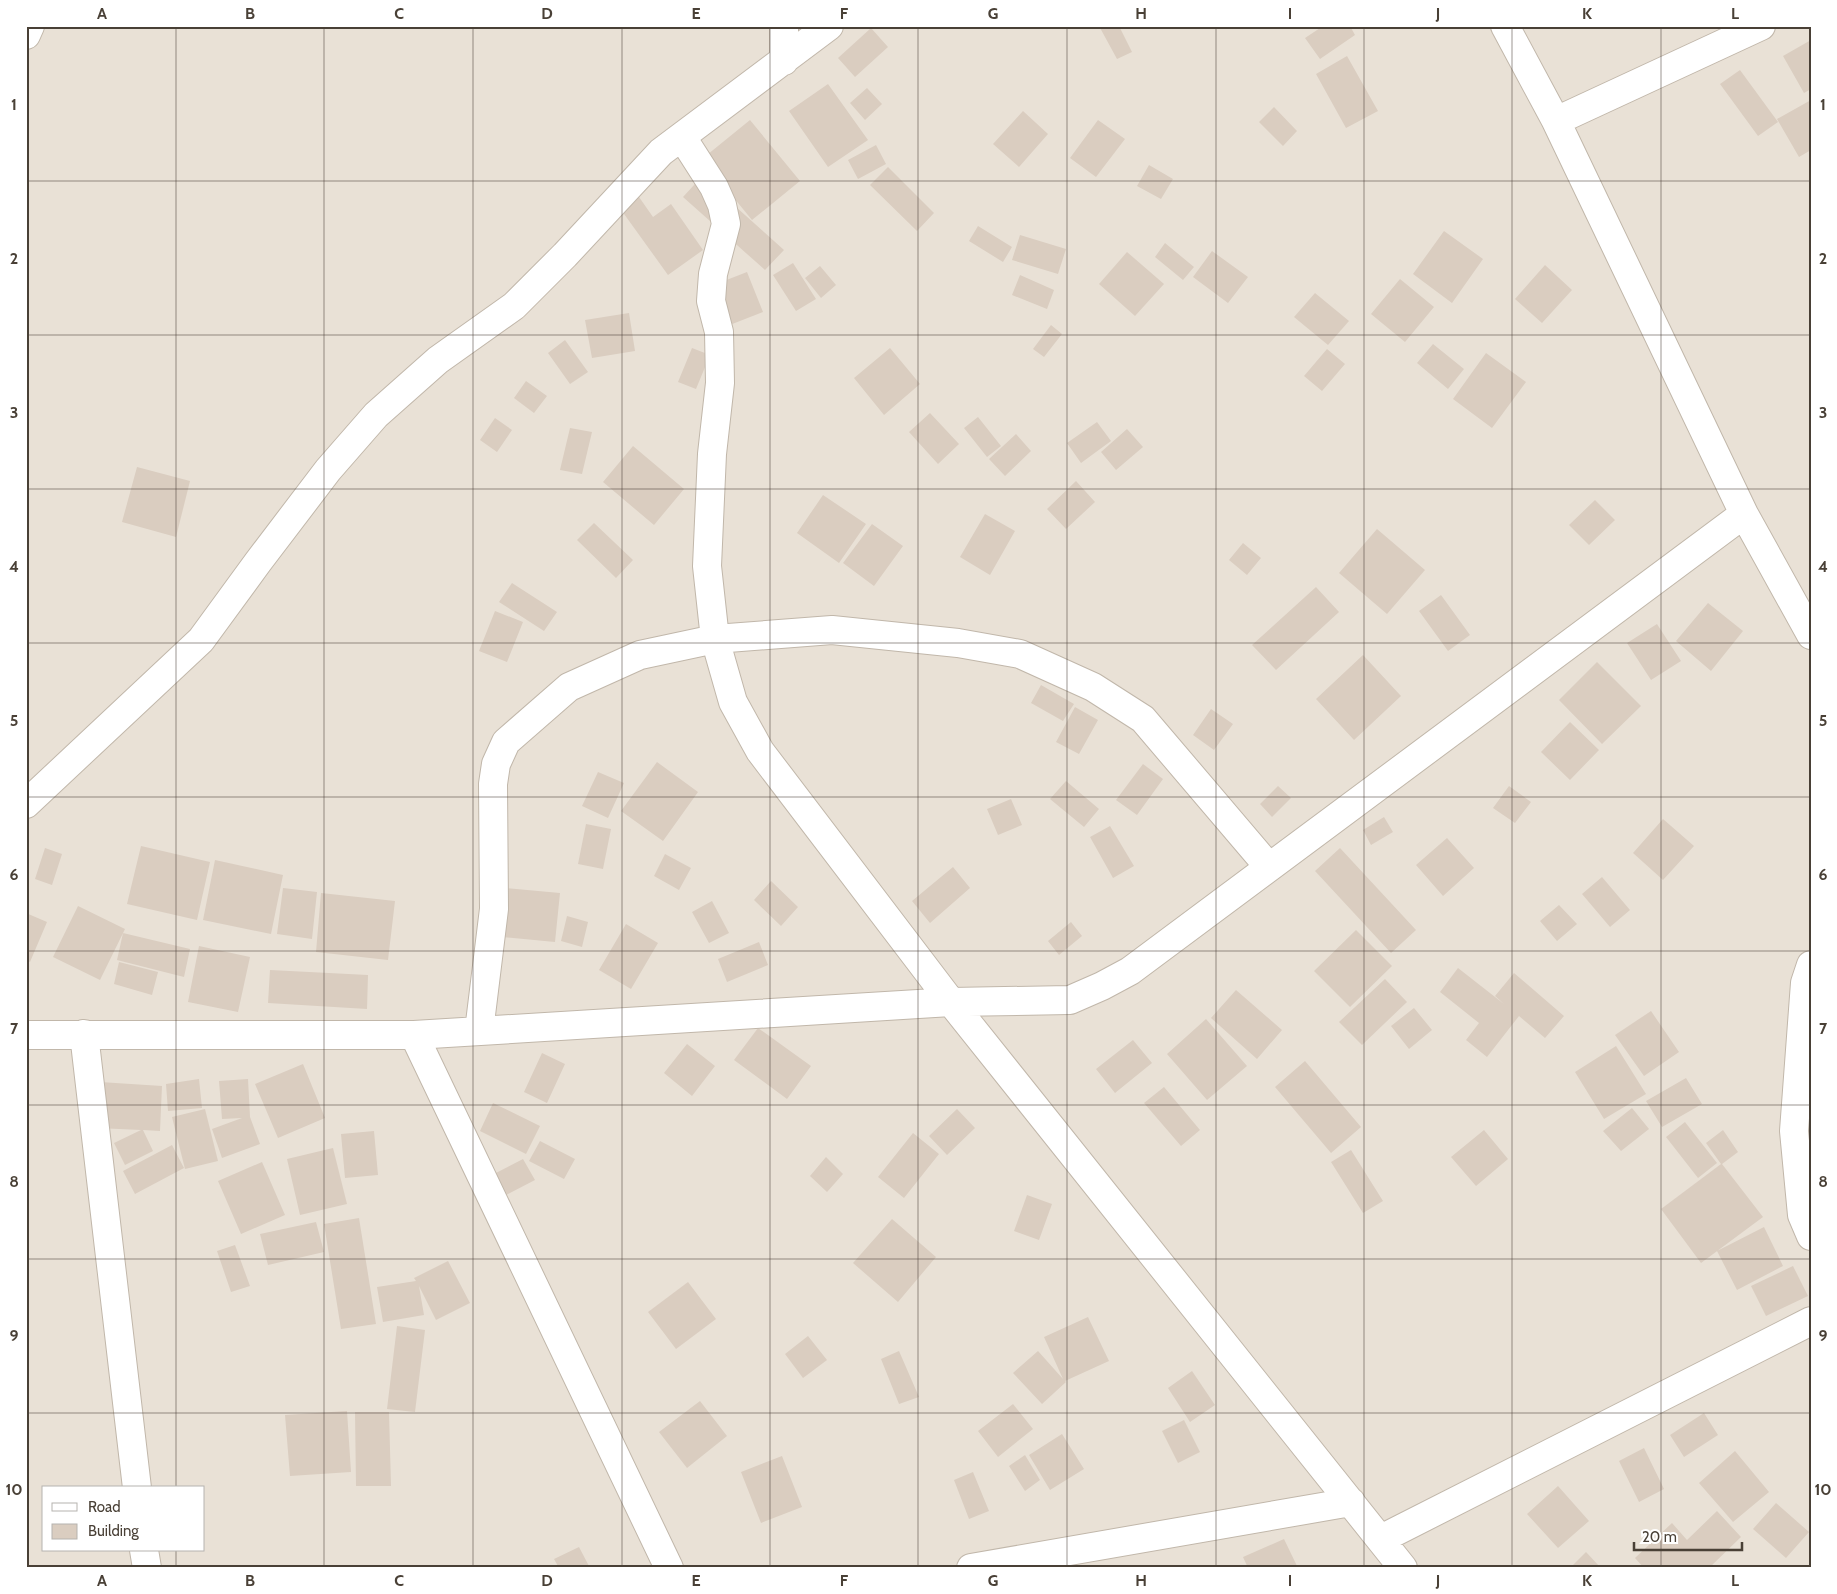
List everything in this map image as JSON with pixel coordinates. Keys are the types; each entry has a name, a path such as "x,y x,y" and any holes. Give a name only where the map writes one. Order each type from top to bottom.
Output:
{"street":[{"path":"26,35 30,26"},
{"path":"784,26 784,61"},
{"path":"26,804 201,640 328,470 376,415 438,360 514,306 565,255 661,152 829,26"},
{"path":"1504,26 1556,121 1744,514 1811,635"},
{"path":"1556,121 1761,26"},
{"path":"682,137 714,187 722,205 726,224 713,274 711,301 719,332 720,383 712,454 707,566 715,639 733,702 760,751 951,1002 1403,1568"},
{"path":"26,1035 414,1035 951,1002 1070,1000 1130,971 1744,514"},
{"path":"479,1031 494,909 493,784 496,764 506,742 569,687 640,655 715,639 832,630 958,643 1020,654 1093,687 1143,719 1269,867"},
{"path":"1811,965 1805,983 1794,1131 1802,1215 1811,1236"},
{"path":"84,1034 137,1486"},
{"path":"414,1035 669,1568"},
{"path":"1381,1539 1811,1321"},
{"path":"972,1568 1351,1502"},
{"path":"144,1552 146,1568"}],"shaded area":[{"path":"26,26 1811,26 1811,1568 26,1568"}],"building":[{"path":"1099,26 1119,26 1132,52 1117,59"},
{"path":"1323,26 1350,26 1355,35 1320,59 1305,38"},
{"path":"871,28 888,47 855,77 838,58"},
{"path":"1811,40 1811,89 1804,93 1783,56"},
{"path":"1347,56 1378,111 1346,128 1316,74"},
{"path":"1740,70 1778,122 1758,136 1720,84"},
{"path":"828,84 868,140 828,167 789,111"},
{"path":"867,88 882,104 865,120 850,103"},
{"path":"1811,100 1811,150 1799,157 1777,119"},
{"path":"1274,107 1297,131 1283,146 1259,122"},
{"path":"1023,111 1048,134 1019,167 993,144"},
{"path":"750,120 800,181 752,220 702,159"},
{"path":"1098,120 1125,139 1096,177 1070,158"},
{"path":"876,145 886,164 858,179 848,160"},
{"path":"1149,165 1173,179 1161,199 1137,186"},
{"path":"888,167 934,213 917,231 870,185"},
{"path":"705,173 726,198 784,250 765,270 683,197"},
{"path":"632,187 653,217 671,204 703,250 668,275 614,200"},
{"path":"978,226 1012,247 1003,262 969,241"},
{"path":"1444,231 1483,259 1452,303 1413,274"},
{"path":"1020,235 1066,249 1058,274 1012,260"},
{"path":"1165,243 1194,267 1183,280 1155,257"},
{"path":"1212,251 1248,277 1228,303 1193,277"},
{"path":"1127,252 1164,284 1135,316 1099,284"},
{"path":"793,263 816,299 796,311 773,275"},
{"path":"1545,265 1572,290 1542,323 1515,299"},
{"path":"820,266 836,285 821,298 805,278"},
{"path":"747,272 763,312 722,328 706,288"},
{"path":"1020,275 1054,290 1047,309 1012,295"},
{"path":"1400,279 1434,307 1405,342 1371,314"},
{"path":"1315,293 1349,321 1328,345 1294,317"},
{"path":"629,313 635,351 592,358 585,320"},
{"path":"1051,325 1062,334 1044,357 1033,349"},
{"path":"565,340 588,372 570,384 548,353"},
{"path":"1433,344 1464,369 1448,389 1417,363"},
{"path":"692,348 710,355 696,389 678,382"},
{"path":"890,348 920,384 884,415 854,378"},
{"path":"1327,349 1345,364 1322,391 1304,376"},
{"path":"1486,353 1526,382 1492,428 1453,399"},
{"path":"526,381 547,396 534,413 514,398"},
{"path":"930,413 959,444 938,464 909,432"},
{"path":"978,417 1001,446 987,457 964,428"},
{"path":"495,418 512,430 497,452 480,440"},
{"path":"1097,422 1111,441 1081,463 1067,443"},
{"path":"570,428 592,432 582,474 560,470"},
{"path":"1127,429 1143,447 1116,470 1101,452"},
{"path":"1016,434 1031,451 1005,476 989,459"},
{"path":"633,446 684,489 654,525 603,482"},
{"path":"137,467 190,481 176,537 122,522"},
{"path":"1076,481 1095,502 1066,529 1047,509"},
{"path":"823,495 866,524 839,563 797,533"},
{"path":"1595,500 1615,520 1589,545 1569,525"},
{"path":"985,514 1015,531 990,575 960,557"},
{"path":"594,523 633,560 616,578 577,540"},
{"path":"872,524 903,546 874,586 843,563"},
{"path":"1377,529 1425,570 1387,614 1339,573"},
{"path":"1243,543 1261,558 1247,575 1229,560"},
{"path":"512,583 557,612 544,631 499,602"},
{"path":"1316,587 1339,612 1276,670 1252,645"},
{"path":"1441,595 1470,635 1448,651 1419,611"},
{"path":"1708,603 1743,631 1711,671 1676,641"},
{"path":"495,611 523,622 507,662 479,651"},
{"path":"1657,624 1681,661 1651,680 1627,643"},
{"path":"1363,655 1401,696 1354,740 1316,699"},
{"path":"1597,662 1641,706 1602,744 1559,700"},
{"path":"1041,685 1074,704 1063,721 1031,703"},
{"path":"1075,707 1098,720 1079,754 1056,742"},
{"path":"1211,709 1233,724 1214,750 1193,735"},
{"path":"1570,722 1599,750 1570,780 1541,752"},
{"path":"657,762 698,792 663,841 621,811"},
{"path":"1143,764 1163,779 1137,815 1116,800"},
{"path":"598,772 624,783 608,818 582,806"},
{"path":"1066,781 1099,809 1084,827 1050,799"},
{"path":"1278,786 1291,798 1272,817 1260,804"},
{"path":"1509,786 1531,802 1515,823 1493,808"},
{"path":"1011,799 1022,825 998,835 987,809"},
{"path":"1384,817 1393,832 1371,845 1363,830"},
{"path":"1663,819 1694,846 1663,880 1633,853"},
{"path":"586,824 611,829 603,869 578,864"},
{"path":"1110,826 1134,866 1113,878 1090,837"},
{"path":"1447,838 1474,868 1443,896 1416,865"},
{"path":"141,846 210,862 197,920 127,904"},
{"path":"45,848 62,854 52,885 35,879"},
{"path":"1340,848 1416,930 1391,953 1315,871"},
{"path":"665,854 691,868 679,890 654,876"},
{"path":"215,860 283,875 271,934 203,920"},
{"path":"953,867 970,888 930,923 912,901"},
{"path":"1602,877 1630,910 1610,927 1582,894"},
{"path":"771,881 798,907 781,926 754,900"},
{"path":"495,887 560,893 555,942 491,936"},
{"path":"283,888 317,892 312,939 277,934"},
{"path":"321,893 395,901 388,960 316,952"},
{"path":"712,901 729,933 709,943 692,912"},
{"path":"1559,905 1577,924 1557,941 1540,921"},
{"path":"78,906 125,929 100,980 53,957"},
{"path":"26,913 47,922 30,962 26,960"},
{"path":"567,916 588,922 582,947 561,941"},
{"path":"1071,922 1082,936 1059,955 1048,941"},
{"path":"626,924 658,943 631,989 599,970"},
{"path":"1356,930 1392,966 1350,1007 1314,971"},
{"path":"123,933 190,949 184,977 117,960"},
{"path":"759,942 768,965 727,982 718,959"},
{"path":"199,946 250,957 238,1012 188,1002"},
{"path":"119,962 158,972 152,995 114,984"},
{"path":"1458,968 1504,1004 1495,996 1514,973 1564,1016 1545,1038 1519,1016 1487,1057 1466,1040 1479,1023 1440,992"},
{"path":"270,970 368,975 367,1009 268,1003"},
{"path":"1385,979 1407,1002 1362,1045 1339,1022"},
{"path":"1236,990 1282,1030 1257,1059 1211,1018"},
{"path":"1414,1008 1432,1030 1409,1049 1391,1026"},
{"path":"1651,1011 1679,1052 1644,1076 1615,1035"},
{"path":"1206,1019 1247,1066 1207,1100 1167,1054"},
{"path":"758,1028 811,1066 787,1099 734,1060"},
{"path":"1133,1040 1152,1063 1115,1093 1096,1069"},
{"path":"687,1044 715,1066 692,1096 664,1073"},
{"path":"1616,1046 1646,1094 1604,1119 1575,1072"},
{"path":"542,1053 565,1064 547,1103 524,1092"},
{"path":"1305,1061 1361,1127 1331,1153 1275,1087"},
{"path":"303,1064 325,1118 278,1138 255,1084"},
{"path":"1686,1078 1702,1104 1662,1127 1646,1101"},
{"path":"199,1079 202,1108 168,1111 166,1084"},
{"path":"248,1079 250,1117 260,1144 222,1158 212,1129 242,1118 222,1119 219,1081"},
{"path":"100,1082 162,1086 160,1131 143,1130 153,1151 125,1165 114,1143 141,1130 97,1128"},
{"path":"1164,1087 1200,1130 1181,1146 1144,1103"},
{"path":"493,1103 540,1126 526,1154 480,1131"},
{"path":"1632,1108 1649,1129 1621,1151 1603,1131"},
{"path":"205,1109 218,1161 185,1169 172,1117"},
{"path":"957,1109 975,1128 947,1155 929,1136"},
{"path":"1685,1122 1717,1163 1698,1178 1666,1137"},
{"path":"1484,1130 1508,1159 1476,1186 1451,1157"},
{"path":"1723,1130 1738,1152 1722,1164 1763,1217 1701,1263 1661,1209 1721,1164 1706,1143"},
{"path":"374,1131 378,1175 345,1178 341,1134"},
{"path":"913,1133 939,1154 904,1198 878,1177"},
{"path":"540,1141 575,1159 564,1179 529,1161"},
{"path":"172,1145 184,1168 135,1194 123,1171"},
{"path":"333,1148 347,1204 300,1215 287,1159"},
{"path":"1351,1150 1383,1201 1363,1213 1331,1162"},
{"path":"826,1157 843,1174 827,1192 810,1176"},
{"path":"523,1159 535,1180 506,1195 494,1174"},
{"path":"262,1162 285,1215 241,1234 218,1181"},
{"path":"1027,1195 1052,1204 1039,1240 1014,1231"},
{"path":"359,1218 376,1324 341,1329 324,1224"},
{"path":"892,1219 936,1257 898,1302 853,1263"},
{"path":"316,1222 324,1252 268,1265 260,1234"},
{"path":"1764,1227 1783,1266 1737,1290 1717,1251"},
{"path":"235,1245 250,1286 231,1292 217,1251"},
{"path":"448,1261 470,1303 436,1320 419,1286 424,1315 383,1322 377,1287 416,1281 414,1278"},
{"path":"1793,1266 1808,1296 1766,1316 1751,1286"},
{"path":"688,1282 716,1319 676,1349 648,1312"},
{"path":"1088,1317 1109,1361 1065,1381 1042,1404 1013,1373 1038,1351 1063,1379 1044,1337"},
{"path":"397,1326 425,1330 415,1412 387,1409"},
{"path":"808,1336 827,1360 803,1378 785,1354"},
{"path":"899,1351 919,1397 899,1404 881,1359"},
{"path":"1192,1371 1215,1405 1190,1422 1168,1388"},
{"path":"700,1401 727,1436 687,1468 659,1432"},
{"path":"1013,1404 1033,1429 998,1457 978,1431"},
{"path":"347,1411 351,1472 290,1476 285,1415"},
{"path":"355,1412 389,1412 391,1486 356,1486"},
{"path":"1704,1413 1718,1435 1684,1457 1670,1435"},
{"path":"1184,1420 1200,1452 1178,1463 1162,1431"},
{"path":"1062,1434 1084,1469 1050,1490 1029,1455"},
{"path":"1644,1448 1664,1489 1639,1502 1619,1461"},
{"path":"1735,1451 1769,1492 1733,1522 1699,1483"},
{"path":"1025,1455 1040,1480 1025,1491 1009,1466"},
{"path":"782,1456 802,1507 761,1523 741,1472"},
{"path":"973,1472 989,1511 969,1519 954,1480"},
{"path":"1558,1486 1589,1521 1558,1548 1527,1514"},
{"path":"1776,1503 1809,1532 1786,1558 1753,1529"},
{"path":"1717,1511 1741,1537 1709,1568 1644,1568 1635,1558 1672,1523 1687,1540"},
{"path":"1284,1539 1297,1566 1248,1568 1243,1557"},
{"path":"579,1547 590,1568 559,1568 554,1559"},
{"path":"1586,1552 1601,1568 1570,1568"}]}
